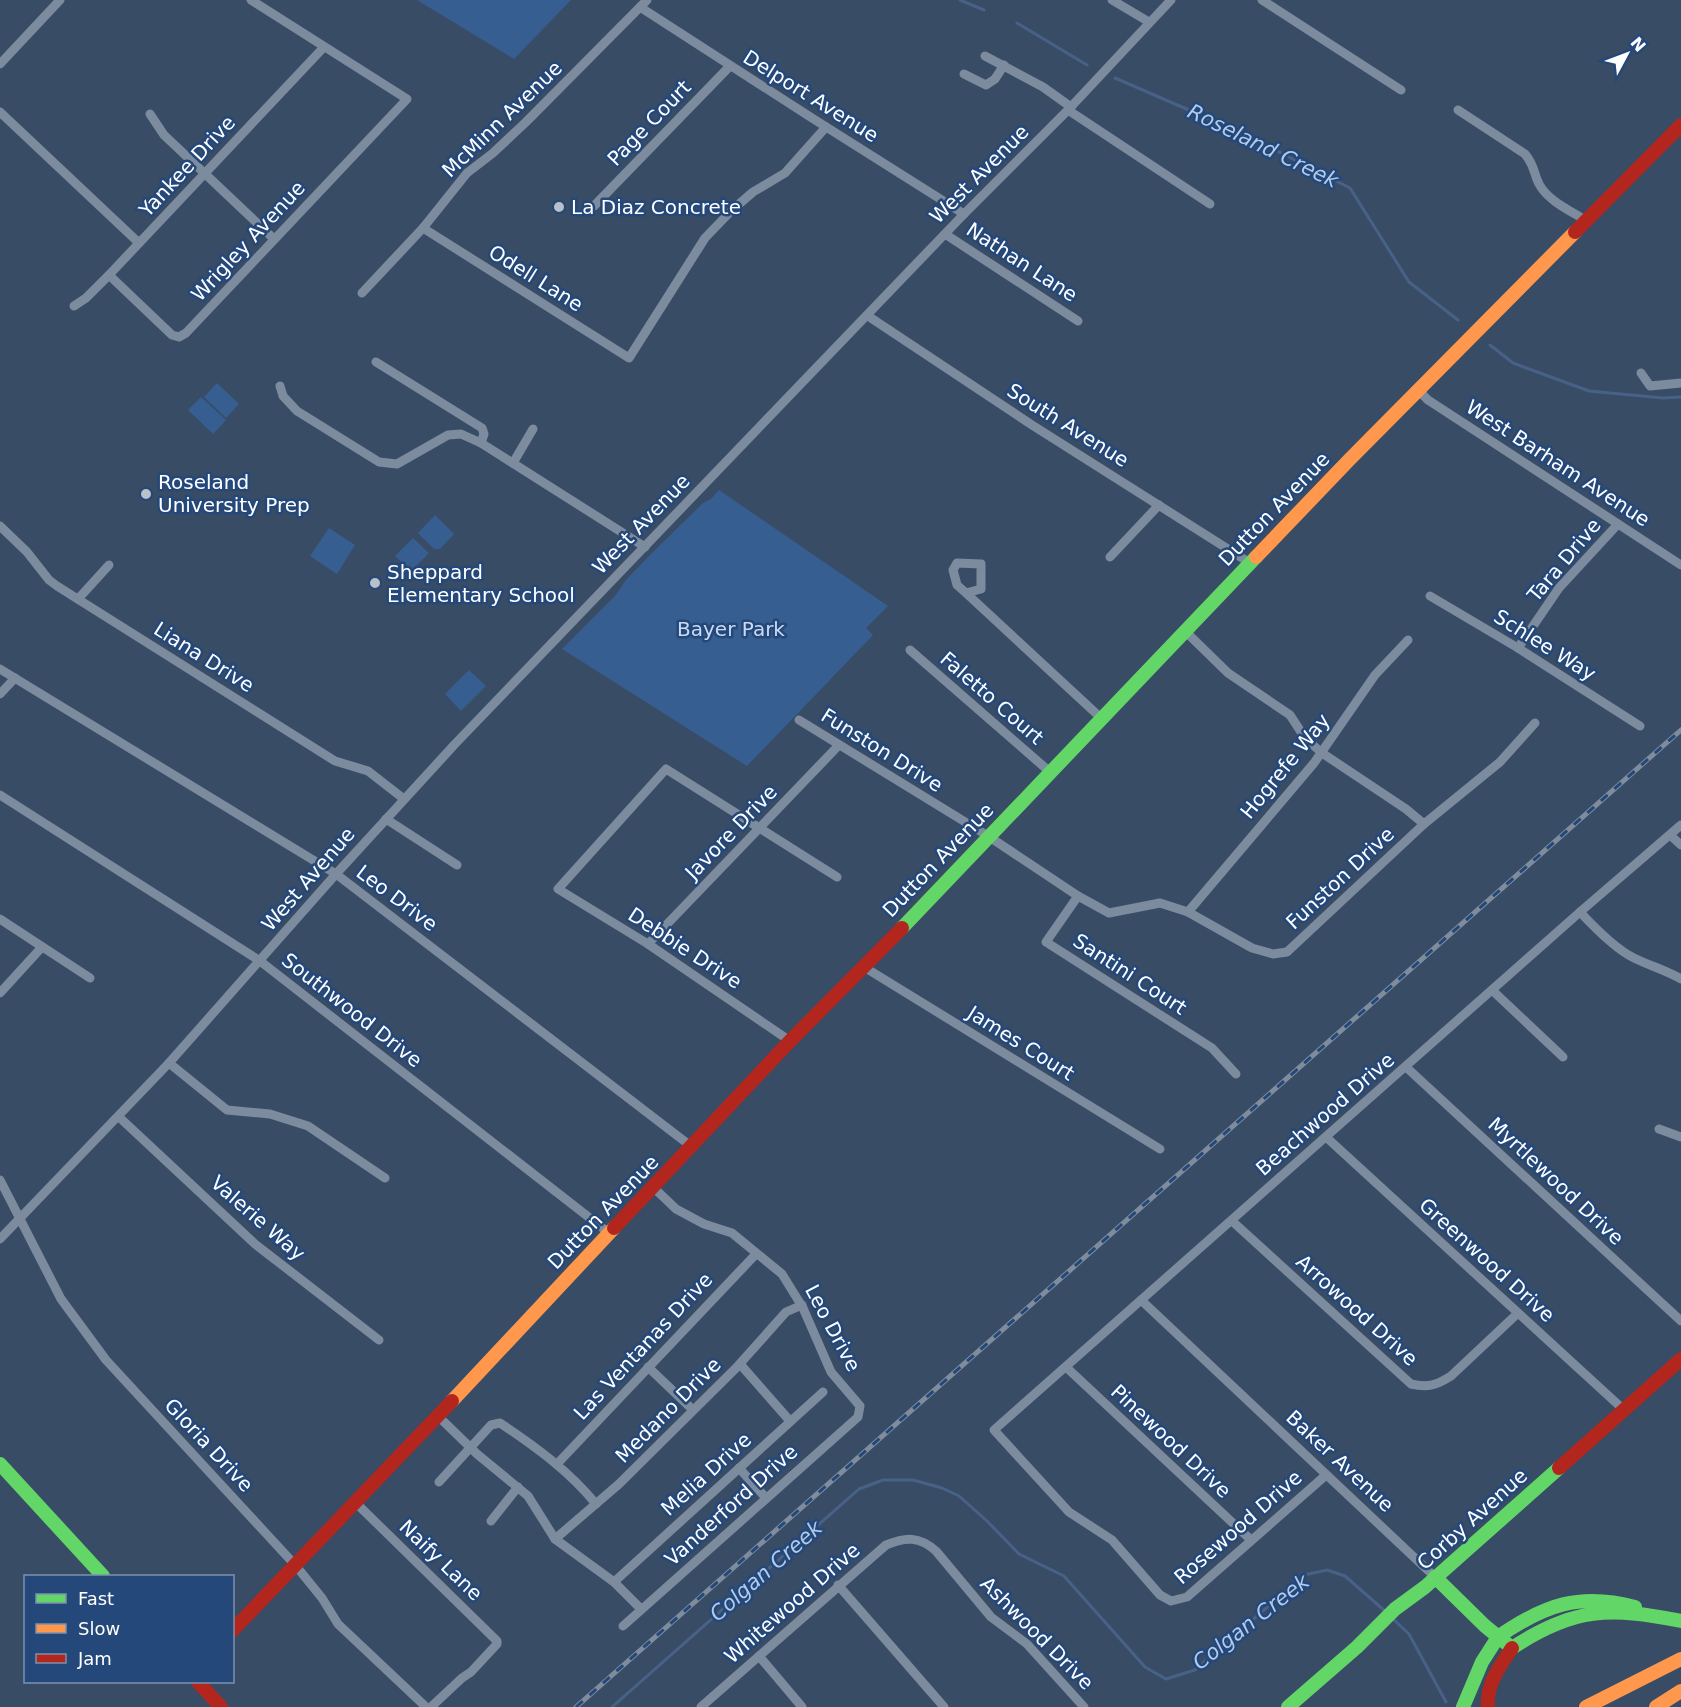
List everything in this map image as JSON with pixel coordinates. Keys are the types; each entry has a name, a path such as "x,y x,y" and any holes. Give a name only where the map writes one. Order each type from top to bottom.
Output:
{"main road":[{"name":"Dutton Avenue","path":"234,1629 356,1503 790,1041 864,967 1417,389 1681,125"},
{"name":"Corby Avenue","path":"1288,1707 1357,1647 1395,1609 1435,1578 1681,1359"},
{"path":"0,1464 102,1575"},
{"name":"Baker Avenue","path":"1435,1578 1512,1648"},
{"path":"1463,1707 1490,1647 1512,1626 1536,1612 1564,1602 1608,1599 1681,1621"},
{"path":"1488,1707 1487,1697 1492,1681 1512,1648 1562,1619 1607,1610 1665,1617"},
{"path":"1586,1707 1681,1660"},
{"path":"1613,1707 1681,1660"},
{"path":"199,1683 221,1707"},
{"path":"1656,1707 1681,1691"}],"street":[{"path":"0,64 60,0"},
{"path":"251,0 324,47"},
{"path":"1113,0 1149,22"},
{"name":"West Avenue","path":"0,1239 169,1063 404,799 964,213 1069,108 1171,0"},
{"path":"1262,0 1401,90"},
{"name":"Delport Avenue","path":"643,3 730,66 964,213"},
{"name":"McMinn Avenue","path":"362,293 423,228 467,173 493,153 526,122 643,3"},
{"name":"Wrigley Avenue","path":"109,275 166,330 179,337 191,328 407,99 324,47"},
{"name":"Yankee Drive","path":"74,306 86,298 109,275 324,47"},
{"path":"985,56 1043,87 1069,108 1210,204"},
{"path":"964,74 986,85 995,79 1004,65"},
{"name":"Page Court","path":"594,206 730,66"},
{"path":"1458,110 1525,154 1533,164 1538,183 1549,196 1587,221"},
{"path":"0,112 139,243"},
{"path":"150,114 164,135 274,239"},
{"name":"Odell Lane","path":"423,228 629,358 705,238 753,192 784,173 826,128"},
{"name":"Nathan Lane","path":"945,234 1078,321"},
{"name":"South Avenue","path":"867,316 1003,406 1250,563"},
{"path":"376,362 482,428 484,434 481,443"},
{"path":"1641,373 1650,386 1681,383"},
{"path":"280,386 283,396 297,411 379,462 397,464 448,435 461,434 481,443 645,546"},
{"name":"West Barham Avenue","path":"1417,389 1428,400 1681,565"},
{"path":"513,463 533,429"},
{"path":"1110,557 1159,505"},
{"name":"Tara Drive","path":"1518,648 1559,588 1618,524"},
{"name":"Liana Drive","path":"0,526 27,552 49,580 335,761 368,771 391,786 404,799"},
{"path":"78,599 109,565"},
{"path":"966,593 1101,718"},
{"name":"Schlee Way","path":"1430,596 1518,648 1640,726"},
{"path":"1185,631 1228,673 1290,715 1305,738 1322,753 1424,824"},
{"name":"Hogrefe Way","path":"1188,912 1322,753 1375,675 1408,640"},
{"name":"Faletto Court","path":"910,650 1050,772"},
{"name":"Leo Drive","path":"0,669 336,874 692,1147"},
{"path":"0,694 15,678"},
{"name":"Funston Drive","path":"799,720 988,836 1078,896 1109,913 1160,903 1188,912 1252,948 1273,954 1287,952 1424,824 1500,762 1535,723"},
{"name":"Javore Drive","path":"648,944 839,745"},
{"name":"Debbie Drive","path":"760,828 666,769 558,889 648,944 790,1041"},
{"name":"Southwood Drive","path":"0,795 260,961 609,1233"},
{"path":"386,819 458,865"},
{"name":"Beachwood Drive","path":"1171,1601 1160,1595 1112,1540 1069,1512 994,1430 1681,825"},
{"path":"760,828 837,877"},
{"path":"1670,835 1681,845"},
{"name":"Santini Court","path":"1078,896 1046,942 1212,1048 1236,1074"},
{"path":"1580,912 1597,930 1632,957 1664,969 1681,979"},
{"path":"0,919 90,978"},
{"path":"0,993 42,947"},
{"name":"James Court","path":"864,967 1160,1149"},
{"path":"1492,990 1563,1057"},
{"path":"169,1063 227,1110 270,1114 308,1126 385,1178"},
{"name":"Myrtlewood Drive","path":"1406,1067 1681,1321"},
{"name":"Valerie Way","path":"119,1116 255,1244 379,1340"},
{"path":"1659,1129 1681,1137"},
{"name":"Greenwood Drive","path":"1326,1137 1624,1410"},
{"name":"Gloria Drive","path":"0,1180 61,1299 106,1360 296,1566 322,1598 338,1624 426,1707"},
{"name":"Leo Drive","path":"653,1187 676,1209 704,1224 732,1233 782,1274 802,1305 831,1372 860,1406 860,1409"},
{"name":"Arrowood Drive","path":"1232,1221 1411,1384 1425,1387 1451,1376 1518,1313"},
{"name":"Las Ventanas Drive","path":"557,1464 756,1254"},
{"name":"Baker Avenue","path":"1141,1300 1435,1578"},
{"name":"Medano Drive","path":"555,1539 597,1504 740,1364 786,1312 802,1305"},
{"path":"740,1364 790,1421"},
{"path":"648,1367 693,1410"},
{"name":"Pinewood Drive","path":"1066,1368 1251,1540"},
{"name":"Melia Drive","path":"614,1582 822,1392"},
{"name":"Vanderford Drive","path":"623,1626 858,1417 860,1409"},
{"path":"438,1416 469,1447 531,1500 555,1539 614,1582 641,1609"},
{"path":"439,1482 491,1425 500,1424 557,1464 597,1504"},
{"path":"739,1468 766,1498"},
{"name":"Rosewood Drive","path":"1171,1601 1187,1596 1326,1475"},
{"path":"491,1521 518,1487"},
{"name":"Naify Lane","path":"356,1503 497,1641 497,1644 471,1672 431,1707"},
{"name":"Whitewood Drive","path":"701,1707 886,1545 899,1540 912,1539"},
{"name":"Ashwood Drive","path":"912,1539 925,1542 936,1551 991,1617 1027,1644 1084,1707"},
{"path":"838,1585 944,1707"},
{"path":"759,1656 802,1707"}],"green space":[{"path":"417,0 571,0 514,59"},
{"path":"217,383 239,404 226,418 204,397"},
{"path":"201,397 226,420 213,434 188,410"},
{"name":"Bayer Park","path":"719,490 888,606 866,628 873,635 747,766 562,649 615,596 626,580 649,556"},
{"path":"435,515 454,534 440,549 434,549 418,533"},
{"path":"329,528 355,545 337,574 310,556"},
{"path":"413,538 429,553 411,571 395,556"},
{"path":"469,670 486,686 461,711 445,694"}],"waterway":[{"name":"Roseland Creek","path":"960,0 984,10"},
{"name":"Roseland Creek","path":"1017,23 1087,65"},
{"name":"Roseland Creek","path":"1115,78 1242,133 1350,188 1409,282 1458,320"},
{"name":"Roseland Creek","path":"1490,345 1513,363 1589,391 1663,398 1681,397"},
{"name":"Colgan Creek","path":"612,1707 859,1489 883,1480 913,1480 942,1488 959,1496 1019,1554 1064,1576 1145,1667 1166,1679 1195,1670 1304,1575 1327,1570 1345,1576 1386,1612"},
{"name":"Colgan Creek","path":"1393,1619 1409,1634 1446,1702"}],"railway":[{"path":"576,1707 1681,730"}],"traffic: fast":[{"path":"902,928 1256,557"},
{"path":"0,1464 102,1575"},
{"path":"1288,1707 1357,1647 1395,1609 1425,1587 1559,1468"},
{"path":"1435,1577 1485,1626 1512,1648 1534,1634 1555,1625 1593,1614 1633,1614 1681,1621"},
{"path":"1498,1637 1531,1617 1563,1604 1597,1601 1635,1607"},
{"path":"1463,1707 1482,1662 1498,1637"}],"traffic: slow":[{"path":"1256,557 1575,232"},
{"path":"452,1401 614,1228"},
{"path":"1586,1707 1681,1659"},
{"path":"1656,1707 1681,1691"}],"traffic: jam":[{"path":"1575,232 1681,125"},
{"path":"614,1228 790,1041 902,928"},
{"path":"1559,1468 1681,1359"},
{"path":"234,1629 452,1401"},
{"path":"1488,1707 1492,1683 1512,1648"},
{"path":"199,1683 221,1707"}],"place":[{"name":"La Diaz Concrete","path":"559,207"},
{"name":"Roseland University Prep","path":"146,494"},
{"name":"Sheppard Elementary School","path":"375,583"}]}
